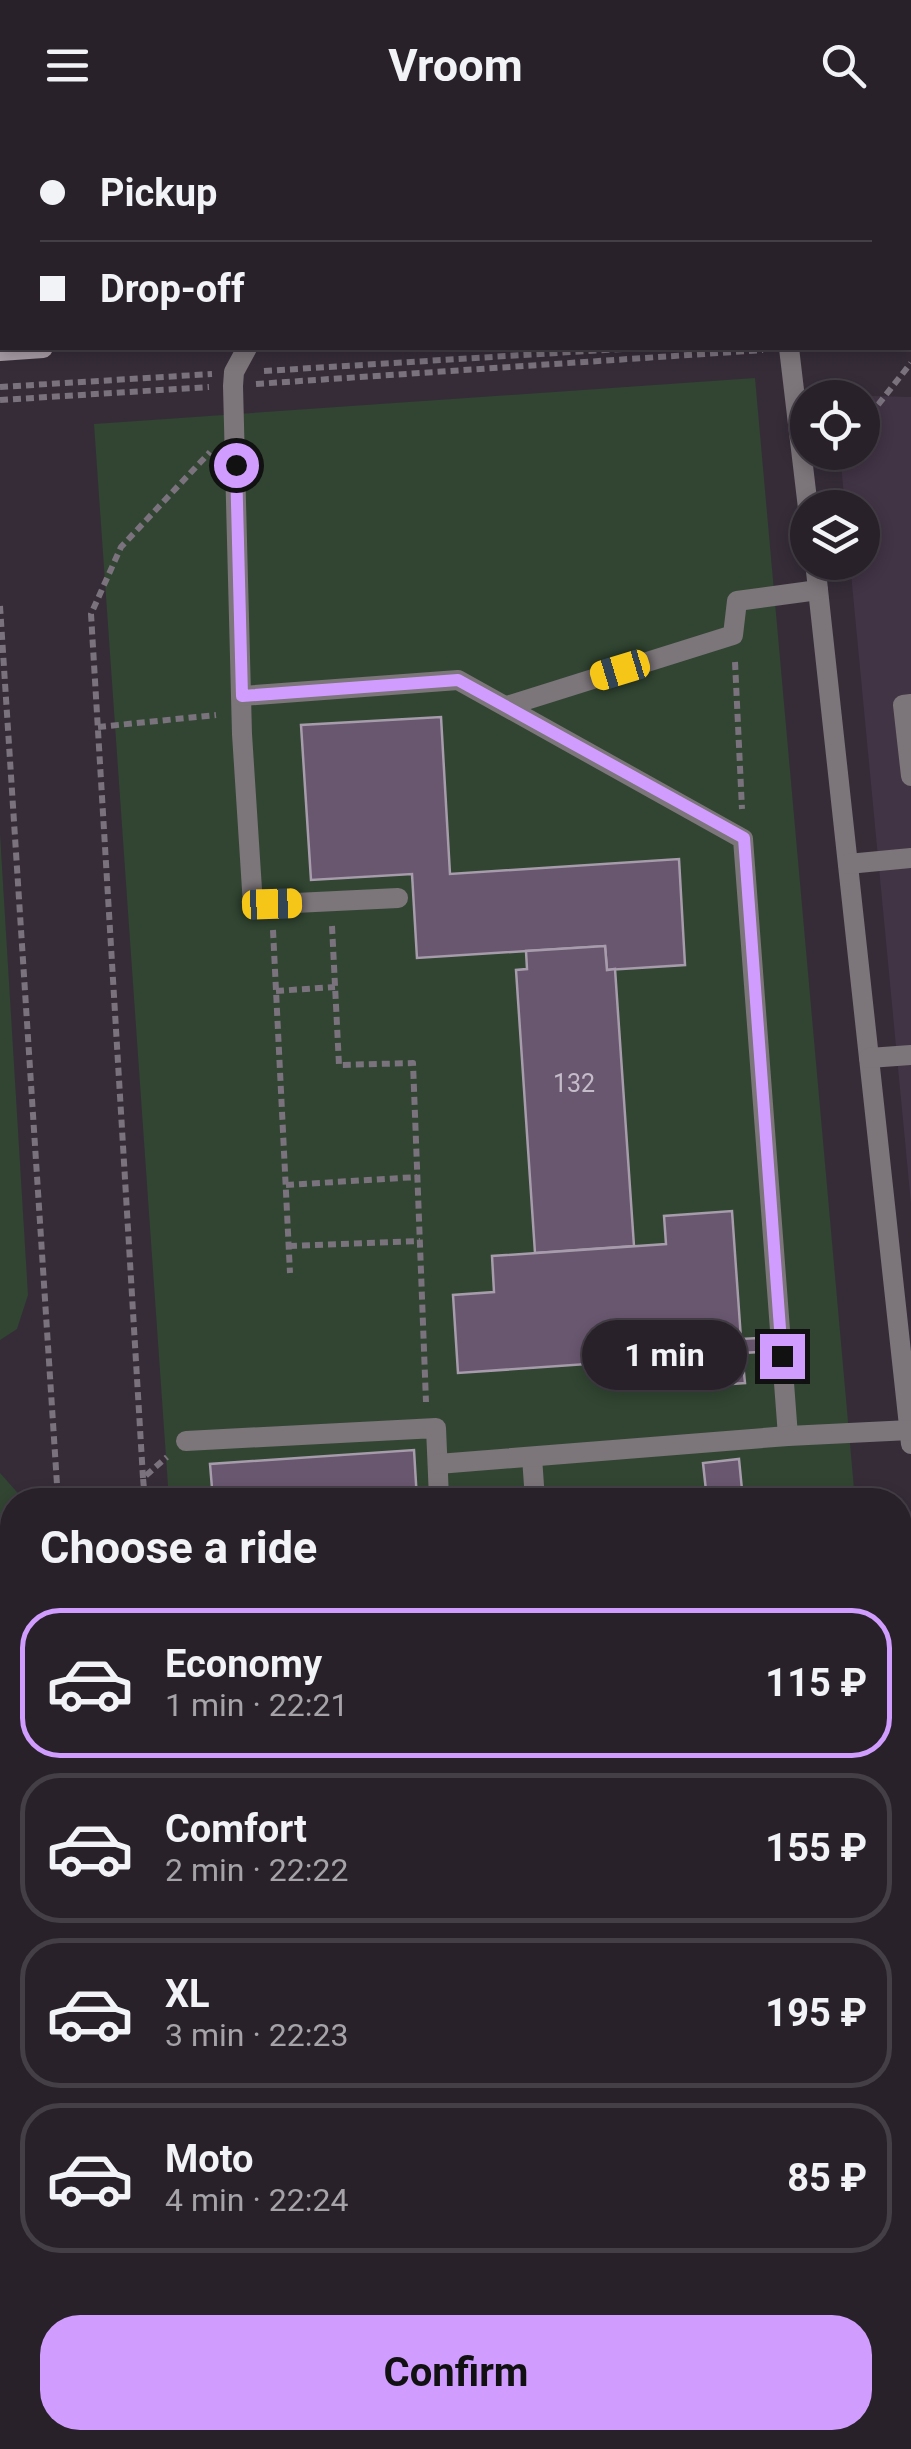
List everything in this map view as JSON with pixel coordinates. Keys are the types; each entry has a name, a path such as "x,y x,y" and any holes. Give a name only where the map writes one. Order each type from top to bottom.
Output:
{"lane":[{"path":"246,350 233,379 242,704 253,904 398,898"},
{"path":"789,350 806,490"},
{"path":"438,1464 788,1436 910,1437 817,580"},
{"path":"508,706 733,636 737,600 818,590"},
{"path":"242,704 458,680 744,838 788,1436"},
{"path":"911,704 903,705 911,776"},
{"path":"848,864 911,858"},
{"path":"869,1058 911,1054"},
{"path":"186,1440 436,1428 439,1488"},
{"path":"532,1457 534,1488"}],"path":[{"path":"0,400 611,350"},
{"path":"0,386 233,379 753,350"},
{"path":"880,402 911,363"},
{"path":"144,1488 91,614 120,546 235,426"},
{"path":"0,606 57,1488"},
{"path":"733,636 744,838"},
{"path":"98,727 242,704"},
{"path":"330,902 339,1065 412,1062 427,1428"},
{"path":"272,904 290,1272"},
{"path":"276,991 335,987"},
{"path":"286,1185 417,1178"},
{"path":"289,1246 420,1242"},
{"path":"143,1478 186,1440"}],"shaded area":[{"path":"880,396 911,397 911,1204 852,580 880,580 880,490 843,490 842,470 880,470"}],"green space":[{"path":"755,378 854,1488 168,1488 94,424"},
{"path":"0,834 28,1295 17,1329 0,1340"},
{"path":"0,1473 13,1488 0,1488"}],"building":[{"path":"441,717 450,874 679,859 685,965 607,970 605,946 417,958 412,874 311,880 301,725"},
{"path":"605,946 607,970 615,969 634,1246 535,1253 516,970 527,969 526,951"},
{"path":"732,1211 741,1339 758,1338 759,1352 742,1353 745,1383 675,1388 673,1358 458,1373 453,1295 494,1292 492,1256 666,1244 664,1216"},
{"path":"414,1450 416,1488 212,1488 210,1464"},
{"path":"739,1459 742,1488 706,1488 703,1463"}],"route":[{"path":"236,465 242,696 458,680 744,838 782,1356"}]}
